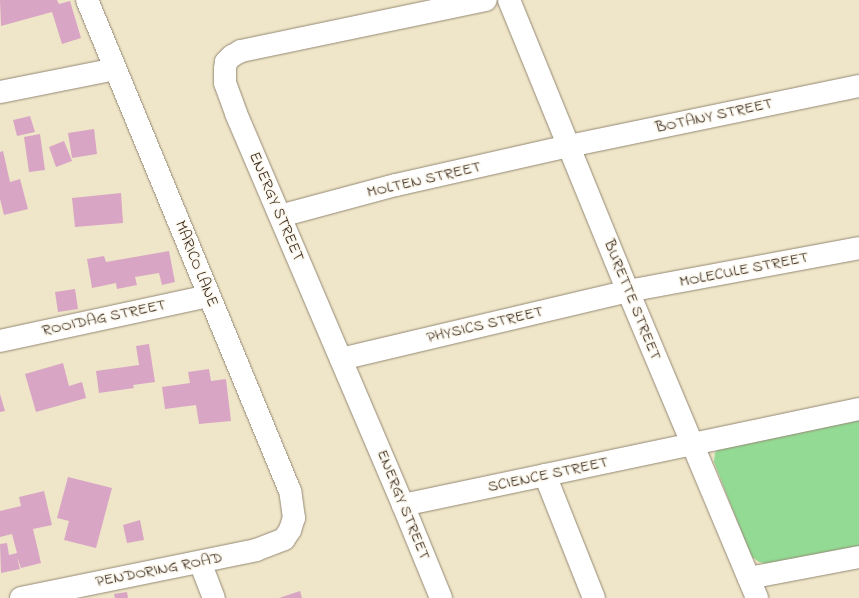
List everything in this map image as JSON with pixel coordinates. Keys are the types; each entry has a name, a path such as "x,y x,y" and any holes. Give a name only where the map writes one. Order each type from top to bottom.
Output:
{"street":[{"name":"MARICO LANE","path":"87,0 208,296 290,491 294,518 290,530"},
{"name":"ENERGY STREET","path":"440,598 404,506 225,83 225,66 232,56 241,51 486,0"},
{"name":"BURETTE STREET","path":"510,0 628,291 757,598"},
{"path":"0,92 115,69"},
{"name":"BOTANY STREET","path":"569,146 859,86"},
{"name":"MOLTEN STREET","path":"280,216 396,185 569,146"},
{"name":"MOLECULE STREET","path":"628,291 859,248"},
{"name":"PHYSICS STREET","path":"341,359 628,291"},
{"name":"ROOIDAG STREET","path":"0,341 208,296"},
{"path":"692,444 859,410"},
{"name":"SCIENCE STREET","path":"404,506 692,444"},
{"path":"546,475 594,598"},
{"name":"PENDORING ROAD","path":"21,598 256,550 284,539 290,530"},
{"path":"749,578 859,557"},
{"path":"200,562 214,598"}],"green space":[{"path":"859,418 859,547 768,564 759,562 751,556 714,462 715,453 719,448"}],"building":[{"path":"0,0 57,0 59,4 70,1 81,38 62,44 52,12 1,26"},
{"path":"30,116 35,132 17,136 13,120"},
{"path":"94,129 97,154 72,158 68,133"},
{"path":"40,134 45,170 29,172 24,137"},
{"path":"64,141 72,161 56,167 49,147"},
{"path":"3,151 10,182 20,179 28,209 4,215 0,199 0,152"},
{"path":"121,193 123,223 75,227 72,198"},
{"path":"169,251 175,282 162,285 159,273 135,277 137,285 117,289 116,283 92,288 87,259 104,256 106,262"},
{"path":"75,289 78,309 58,312 55,292"},
{"path":"149,344 155,382 133,385 134,388 99,393 96,371 139,365 136,346"},
{"path":"63,363 69,386 82,382 86,398 36,412 25,374"},
{"path":"209,369 211,381 226,379 231,421 199,424 196,405 165,409 162,387 190,383 188,372"},
{"path":"0,394 5,411 0,412"},
{"path":"68,477 112,488 96,548 64,540 69,521 57,518"},
{"path":"44,491 52,525 33,529 41,563 21,568 17,557 20,569 1,573 0,544 7,543 9,555 17,553 12,534 0,537 0,511 21,506 19,497"},
{"path":"140,520 144,540 127,543 123,525"},
{"path":"300,591 302,598 279,598"},
{"path":"127,592 128,598 115,598 114,594"}]}
